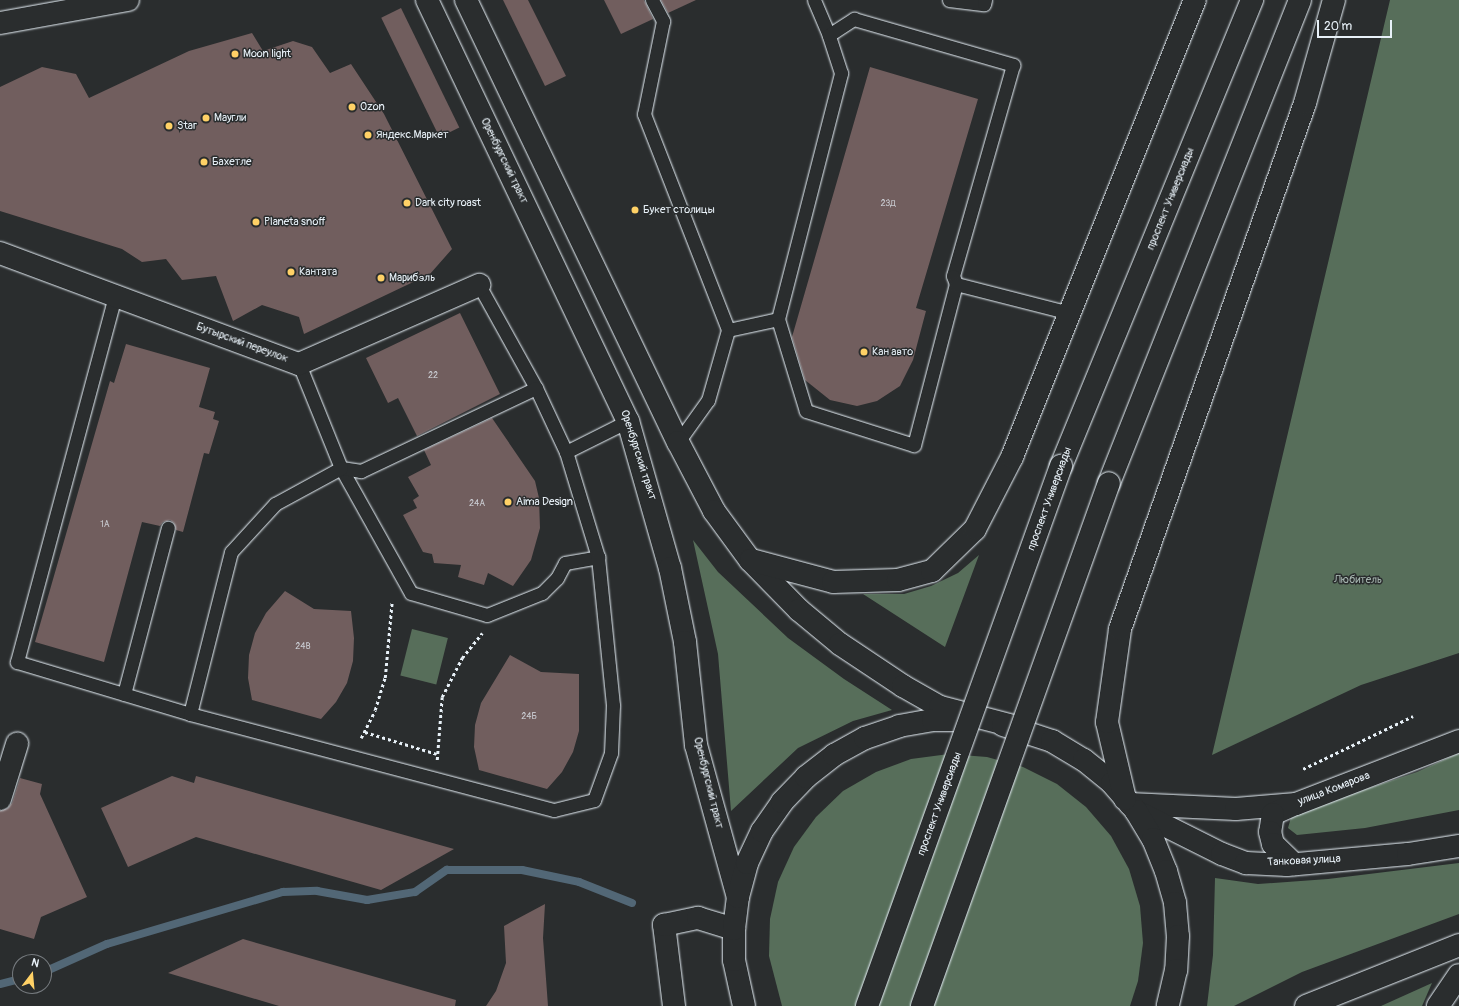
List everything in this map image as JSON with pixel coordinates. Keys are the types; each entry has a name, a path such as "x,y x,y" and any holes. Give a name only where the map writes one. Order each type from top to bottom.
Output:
{"main road":[{"path":"0,23 128,0"},
{"name":"Оренбургский тракт","path":"427,0 628,421 670,568 685,642 696,745 738,897"},
{"path":"466,0 678,442 714,511 750,560 799,610 840,644 903,686 940,707 1017,727 1052,741 1084,760 1112,783 1130,805 1156,846 1166,871 1174,903 1178,936 1176,970 1168,1006"},
{"path":"750,560 834,582 898,580 932,571 975,529 1012,457 1196,0"},
{"name":"проспект Универсиады","path":"867,1006 1061,466 1252,0"},
{"path":"922,1006 1109,483 1300,0"},
{"path":"1130,805 1107,722 1120,629 1305,103 1334,0"},
{"name":"Бутырский переулок","path":"0,253 298,364 479,285"},
{"path":"741,1001 734,960 734,929 738,897 747,863 762,831 782,802 806,776 834,755 865,738 898,726 933,720 976,720 1017,727"},
{"name":"улица Комарова","path":"1130,805 1236,809 1296,804 1459,741"},
{"path":"0,799 17,744"},
{"path":"1294,864 1278,850 1270,832 1273,814 1296,804"},
{"name":"Танковая улица","path":"1130,805 1222,854 1246,863 1294,864 1408,854 1459,846"},
{"path":"674,1006 664,925 698,918 734,929"},
{"path":"1306,1006 1459,945"},
{"path":"1438,1006 1459,975"}],"lane":[{"path":"652,0 663,21 644,114 728,330 708,400 678,442"},
{"path":"814,0 829,35 841,73 778,319 806,411 914,445 956,284 953,276 1013,65 854,19 829,35"},
{"path":"949,0 984,4 985,0"},
{"path":"956,284 1070,313"},
{"path":"115,296 16,662 190,714 554,810 594,800 611,752 613,705 598,558 566,452 536,388 479,285"},
{"path":"728,330 778,319"},
{"path":"298,364 341,468 411,593 487,615 542,593 557,578 565,563 598,558"},
{"path":"190,714 231,552 276,504 341,468 361,471 536,388"},
{"path":"566,452 628,421"},
{"path":"124,694 168,528"}],"path":[{"path":"343,755 362,738 375,710 385,678 392,601 409,589"},
{"path":"436,780 442,697 462,658 482,632 487,615"},
{"path":"1303,770 1413,716"},
{"path":"365,732 438,754"}],"green space":[{"name":"Любитель","path":"1390,0 1459,0 1459,653 1361,685 1212,755"},
{"path":"693,540 718,572 788,638 844,679 892,710 853,721 798,748 731,811 718,654"},
{"path":"979,555 945,647 863,594 904,594 931,586 958,573"},
{"path":"412,629 448,638 436,685 400,676"},
{"path":"1459,753 1459,810 1365,828 1297,835 1288,828 1292,814 1417,772"},
{"path":"949,754 987,757 1023,767 1057,784 1086,807 1111,836 1129,869 1140,906 1143,943 1138,981 1130,1006 782,1006 769,956 770,919 778,882 794,847 816,817 843,791 876,772 911,759"},
{"path":"1459,863 1459,914 1302,972 1234,1006 1207,1006 1213,955 1215,878 1258,884 1328,879"},
{"path":"1432,983 1422,1006 1381,1006"}],"building":[{"path":"503,0 528,0 566,76 545,86"},
{"path":"604,0 644,0 653,19 621,34"},
{"path":"661,0 696,0 668,13"},
{"path":"401,8 459,128 440,137 381,18"},
{"name":"Бахетле","path":"252,33 263,51 293,41 312,47 330,73 351,64 384,114 452,249 430,274 304,334 299,317 262,305 233,321 216,276 182,280 166,259 142,262 122,249 0,211 0,87 42,67 76,74 89,98 189,51"},
{"path":"870,67 978,99 916,308 926,311 913,360 900,386 877,401 857,406 830,400 805,380 792,337"},
{"path":"460,313 500,394 417,436 398,398 388,403 366,358"},
{"path":"126,344 210,368 199,407 215,412 213,419 219,421 209,454 204,453 183,532 176,530 174,523 170,520 163,522 160,526 142,522 104,662 35,642 110,381 114,383"},
{"path":"492,418 535,481 539,498 540,528 531,560 513,586 488,573 484,585 458,577 461,565 434,563 432,554 423,552 403,515 417,508 413,500 419,496 408,477 431,465 424,450"},
{"path":"285,591 314,609 351,611 354,638 353,661 347,683 336,702 321,719 252,700 248,678 249,655 255,633 266,613"},
{"path":"510,655 541,672 579,674 579,731 573,752 562,772 547,789 479,770 474,747 475,725 481,703"},
{"path":"172,776 194,783 196,776 454,849 381,890 196,837 128,867 101,808"},
{"path":"20,778 42,784 40,794 87,897 41,917 34,939 0,929 0,811 8,808 12,803"},
{"path":"545,904 543,938 548,1006 486,1006 496,991 506,963 504,926"},
{"path":"243,939 456,1000 455,1006 279,1006 168,973"}],"waterway":[{"path":"52,968 107,944 283,892 317,891 367,900 415,892 447,870 522,870 579,882 632,903"},
{"path":"0,984 12,981"}],"place":[{"name":"Moon light","path":"235,54"},
{"name":"Ozon","path":"352,107"},
{"name":"Маугли","path":"206,118"},
{"name":"Star","path":"169,126"},
{"name":"Яндекс.Маркет","path":"368,135"},
{"name":"Бахетле","path":"204,162"},
{"name":"Dark city roast","path":"407,203"},
{"name":"Букет столицы","path":"635,210"},
{"name":"Planeta snoff","path":"256,222"},
{"name":"Кантата","path":"291,272"},
{"name":"Марибэль","path":"381,278"},
{"name":"Кан авто","path":"864,352"},
{"name":"Aima Design","path":"508,502"}]}
